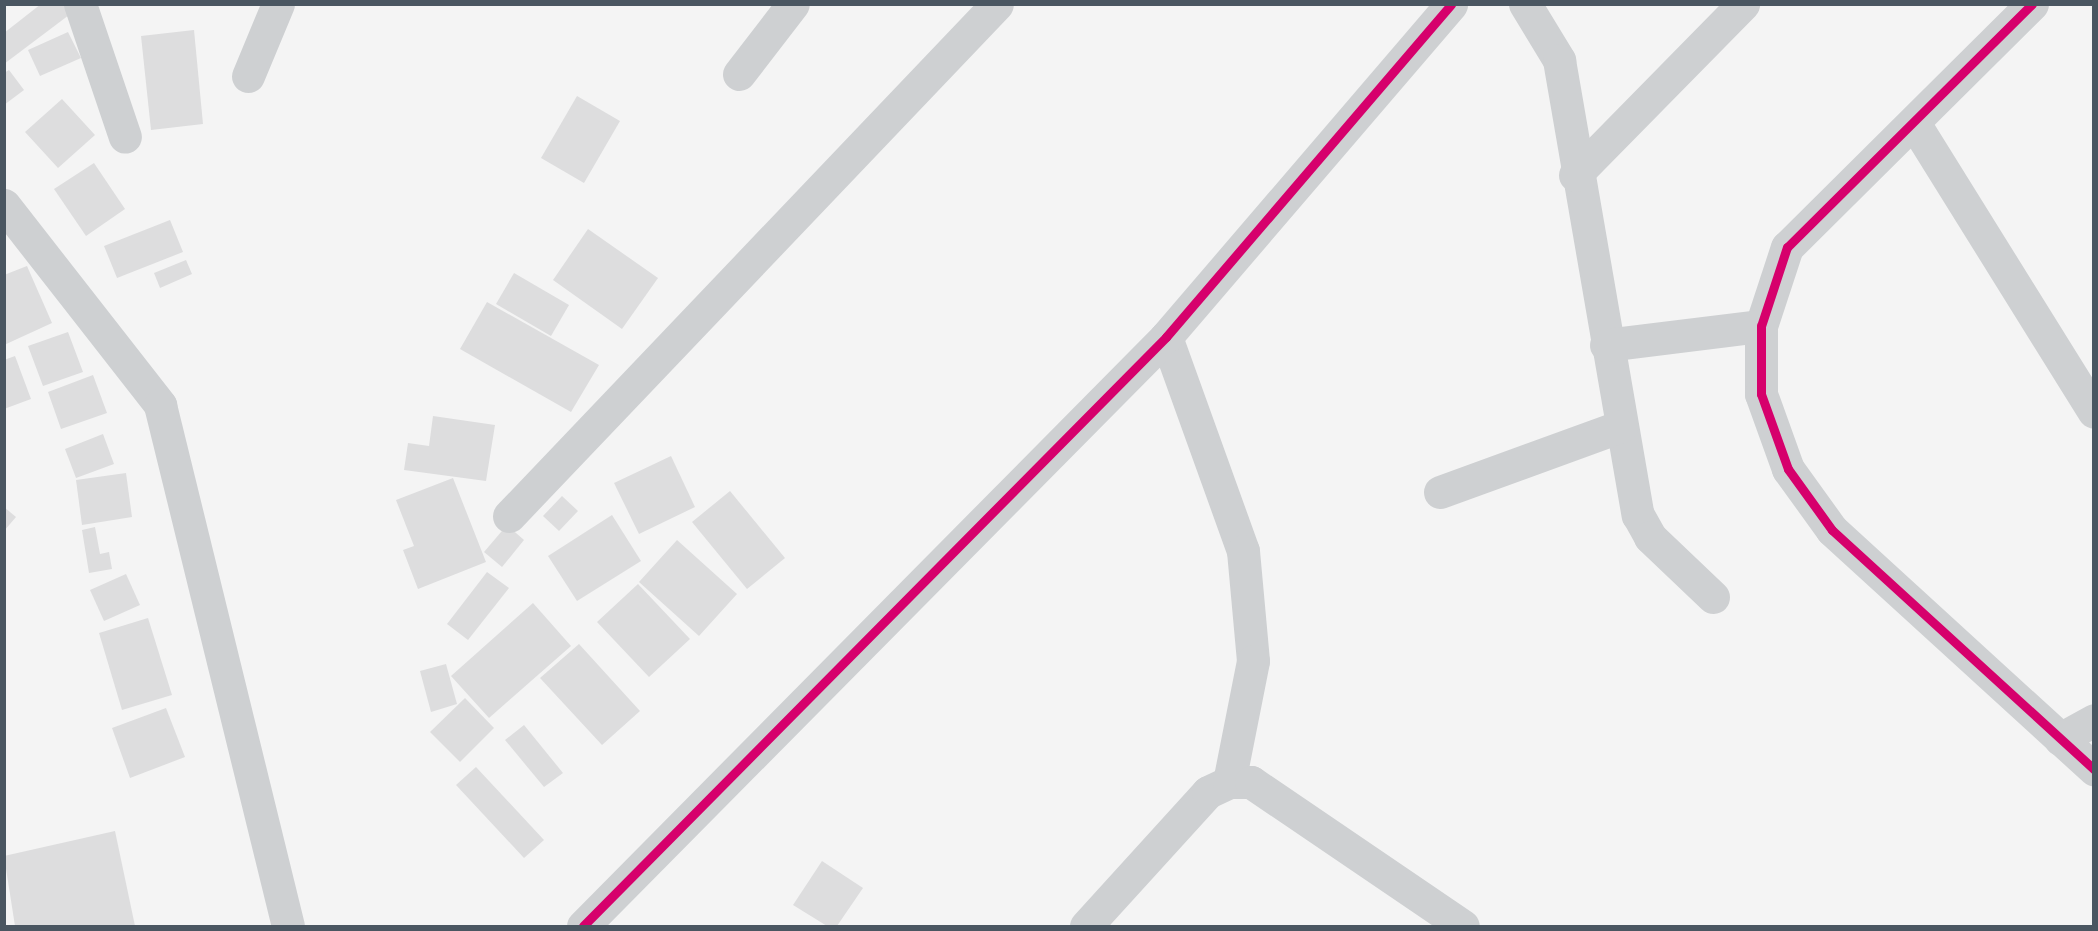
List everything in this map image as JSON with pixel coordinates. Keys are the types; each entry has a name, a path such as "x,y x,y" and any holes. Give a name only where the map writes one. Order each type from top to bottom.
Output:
{"street":[{"path":"80,4 125,137"},
{"path":"248,76 278,4"},
{"path":"739,74 793,4"},
{"path":"509,516 997,4"},
{"path":"583,927 1166,337 1450,4"},
{"path":"1525,4 1559,60 1575,175 1638,515 1650,537 1713,597"},
{"path":"1575,175 1743,4"},
{"path":"2032,4 1787,247 1761,326 1761,394 1788,469 1832,530 2094,770"},
{"path":"1914,123 2094,412"},
{"path":"4,205 160,405 288,927"},
{"path":"1606,345 1761,326"},
{"path":"1166,337 1243,551 1253,661 1229,782"},
{"path":"1440,492 1621,426"},
{"path":"2060,739 2094,720"},
{"path":"1086,927 1208,792 1229,782 1251,782 1463,927"}],"building":[{"path":"41,4 67,4 73,12 4,64 4,33"},
{"path":"194,30 203,124 151,130 141,36"},
{"path":"68,32 81,58 40,76 28,50"},
{"path":"9,70 24,90 4,105 4,73"},
{"path":"577,96 620,121 584,183 541,158"},
{"path":"62,99 95,135 58,168 25,132"},
{"path":"94,163 125,209 86,236 54,189"},
{"path":"170,220 183,252 117,278 104,246"},
{"path":"588,229 658,278 622,329 553,280"},
{"path":"186,260 192,274 160,288 154,273"},
{"path":"27,266 52,323 4,345 4,275"},
{"path":"514,273 569,305 551,336 496,304"},
{"path":"487,302 599,365 571,412 460,349"},
{"path":"68,332 83,372 43,386 28,346"},
{"path":"15,356 31,399 4,409 4,360"},
{"path":"93,375 107,413 61,429 48,392"},
{"path":"433,416 495,425 486,481 404,470 408,443 429,446"},
{"path":"103,434 114,464 76,478 65,449"},
{"path":"671,456 695,507 639,534 614,483"},
{"path":"126,473 132,517 82,525 76,480"},
{"path":"453,478 486,562 418,589 403,550 414,546 396,500"},
{"path":"730,491 785,558 747,589 692,522"},
{"path":"562,496 578,511 559,531 543,516"},
{"path":"4,507 16,517 4,531"},
{"path":"612,515 641,561 577,601 548,556"},
{"path":"507,525 524,540 502,567 484,552"},
{"path":"95,527 100,554 109,552 112,569 89,573 82,530"},
{"path":"677,540 737,594 699,636 639,582"},
{"path":"487,572 509,588 468,640 447,624"},
{"path":"126,574 140,605 104,621 90,590"},
{"path":"638,584 690,639 649,677 597,622"},
{"path":"533,603 571,646 489,718 451,676"},
{"path":"148,618 172,695 122,710 99,633"},
{"path":"579,644 640,711 602,745 540,678"},
{"path":"446,664 457,704 431,712 420,671"},
{"path":"465,698 494,728 460,762 430,732"},
{"path":"166,708 185,757 130,778 112,728"},
{"path":"524,725 563,773 544,787 505,740"},
{"path":"476,767 544,840 524,858 456,785"},
{"path":"115,831 135,926 15,926 4,856"},
{"path":"822,861 863,888 837,926 827,926 793,905"}],"cycle path":[{"path":"583,926 1166,337 1451,4"},
{"path":"2032,4 1787,247 1761,326 1761,394 1788,469 1832,530 2094,769"}]}
